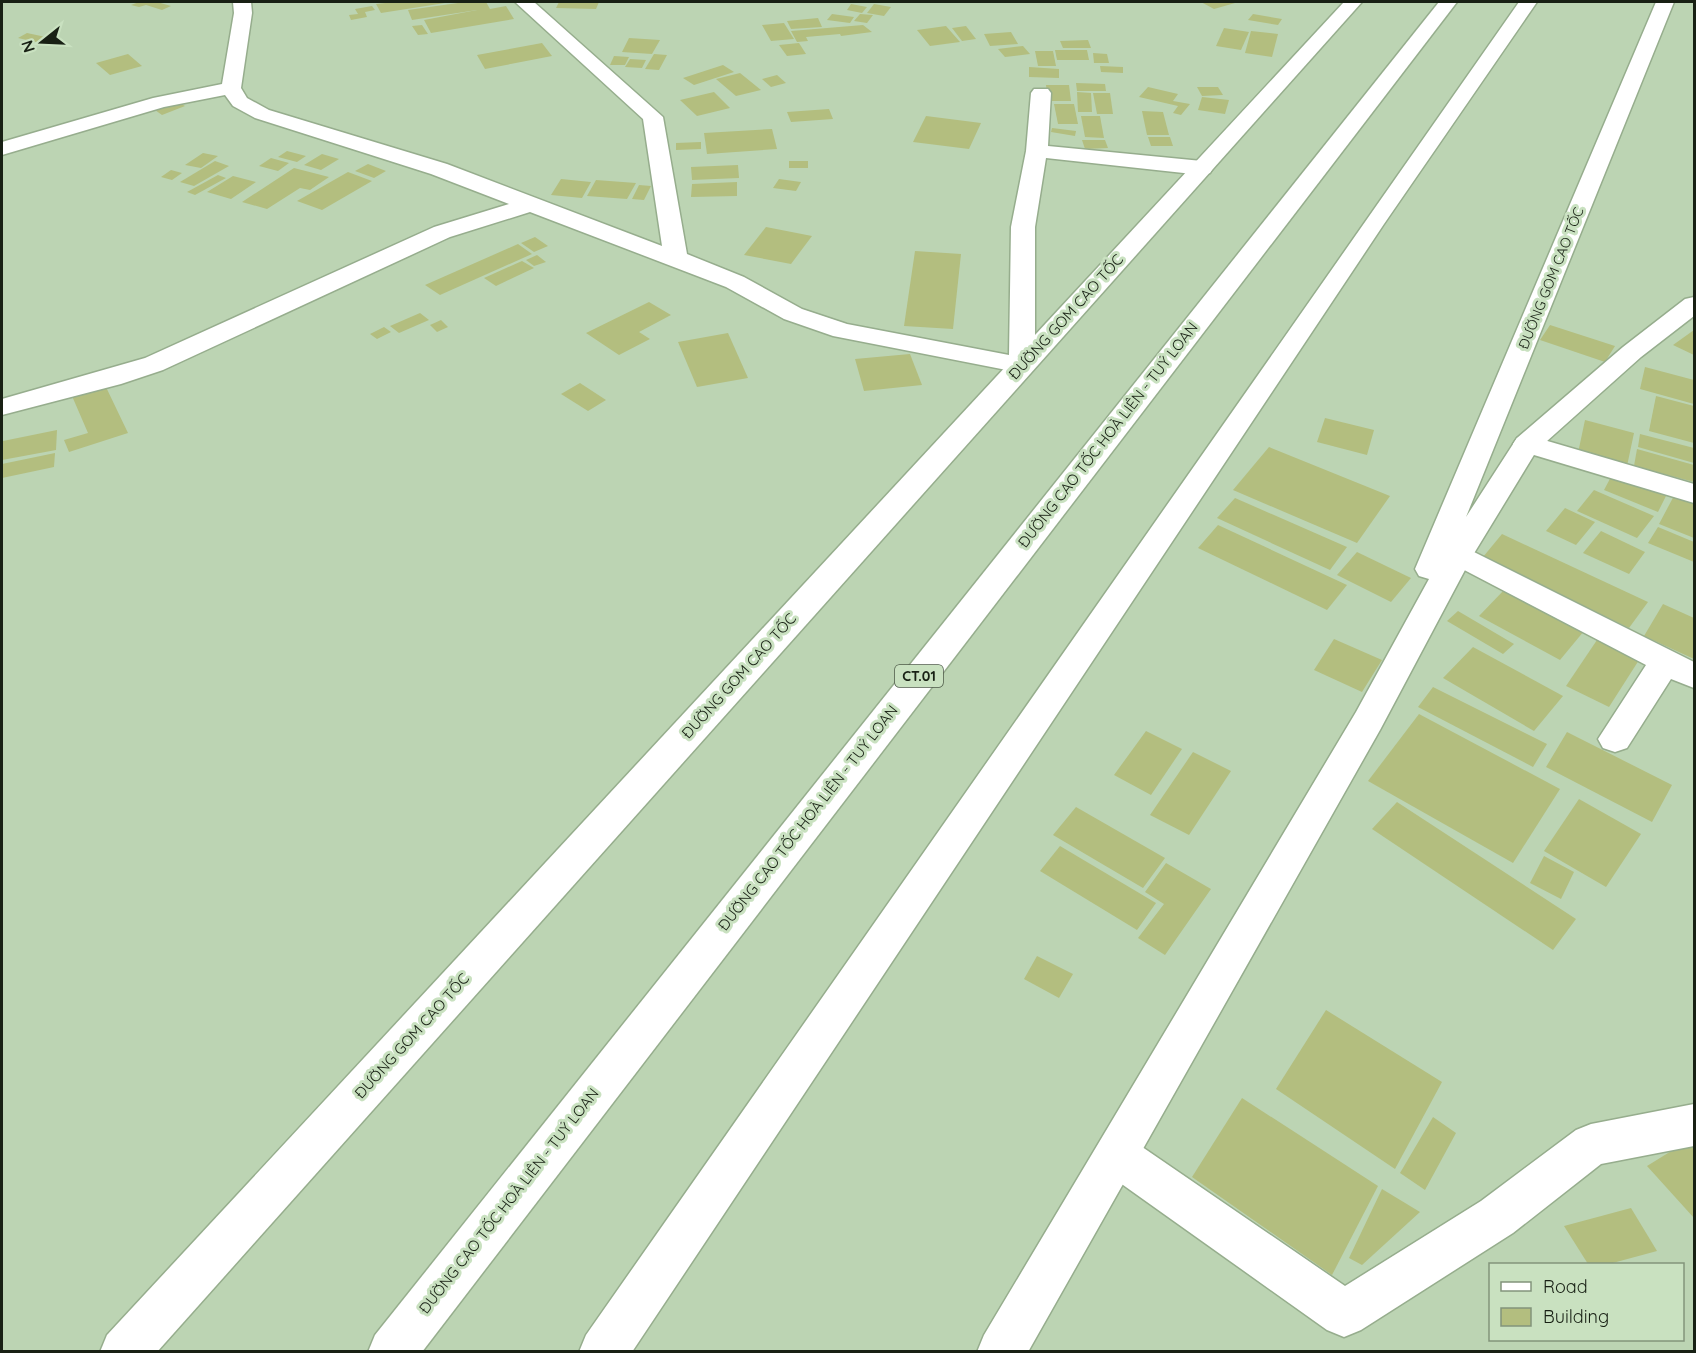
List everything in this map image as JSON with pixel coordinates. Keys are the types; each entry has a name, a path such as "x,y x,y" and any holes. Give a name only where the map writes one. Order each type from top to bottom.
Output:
{"main road":[{"path":"242,2 243,13 231,88 240,102 262,114 440,169 735,282"},
{"path":"524,2 653,117 676,258 735,282 793,314 842,331 1022,365 1023,227 1037,151 1041,93"},
{"name":"ĐƯỜNG GOM CAO TỐC","path":"124,1352 1353,2"},
{"name":"ĐƯỜNG CAO TỐC HOÀ LIÊN - TUÝ LOAN","path":"392,1352 1448,2"},
{"path":"603,1352 1373,224 1528,2"},
{"name":"ĐƯỜNG GOM CAO TỐC","path":"1368,721 1665,2"},
{"path":"2,149 160,102 231,88"},
{"path":"1037,151 1202,168"},
{"path":"2,407 112,378 154,364 442,232 531,204"},
{"path":"1001,1352 1368,721 1458,554 1527,444 1632,352 1695,304"},
{"path":"1527,444 1695,494"},
{"path":"1458,554 1681,668 1615,740"},
{"path":"1117,1155 1344,1313 1497,1217 1590,1145 1695,1125"}],"building":[{"path":"139,2 157,2 171,6 162,10 146,5 139,7 131,5"},
{"path":"465,2 486,2 490,9 506,6 514,19 431,33 424,20 477,10 412,20 408,10"},
{"path":"559,2 599,2 596,9 556,8"},
{"path":"1201,2 1232,2 1235,3 1214,9"},
{"path":"445,3 381,13 376,4"},
{"path":"851,4 867,7 862,13 847,10"},
{"path":"874,4 891,7 884,16 867,13"},
{"path":"372,6 375,10 365,12 367,17 351,20 349,15 358,14 355,9"},
{"path":"832,14 854,17 850,23 827,20"},
{"path":"860,14 873,15 867,23 854,21"},
{"path":"1253,14 1282,19 1278,25 1248,20"},
{"path":"818,18 822,27 791,29 787,21"},
{"path":"784,23 794,39 771,41 762,25"},
{"path":"422,25 428,34 418,35 412,26"},
{"path":"863,25 872,32 806,37 808,41 797,42 791,31"},
{"path":"946,26 960,42 930,46 917,30"},
{"path":"966,26 976,39 962,41 952,28"},
{"path":"1224,28 1249,32 1241,50 1216,46"},
{"path":"1251,31 1278,34 1272,57 1245,53"},
{"path":"1011,32 1018,44 990,46 984,34"},
{"path":"27,33 55,39 45,44 18,38"},
{"path":"629,38 660,40 652,54 622,52"},
{"path":"1088,40 1091,48 1063,48 1060,41"},
{"path":"542,43 552,56 485,69 477,55"},
{"path":"799,43 806,54 787,56 779,45"},
{"path":"1023,46 1030,54 1005,57 998,49"},
{"path":"1055,50 1087,50 1089,60 1057,60"},
{"path":"1035,51 1053,51 1056,66 1038,66"},
{"path":"1093,53 1107,54 1109,63 1094,63"},
{"path":"128,54 142,66 110,75 96,63"},
{"path":"654,54 667,55 659,70 645,69"},
{"path":"614,56 629,57 625,65 610,65"},
{"path":"630,59 646,60 642,68 625,67"},
{"path":"723,65 734,72 694,85 683,78"},
{"path":"1100,66 1123,67 1123,73 1101,72"},
{"path":"1029,67 1059,69 1059,78 1029,77"},
{"path":"740,73 761,90 736,96 716,79"},
{"path":"777,75 786,83 771,87 762,79"},
{"path":"1076,83 1105,84 1106,91 1077,91"},
{"path":"1046,85 1069,85 1071,101 1048,101"},
{"path":"1148,87 1178,94 1173,101 1190,104 1181,115 1173,113 1178,106 1139,97"},
{"path":"1197,87 1218,87 1223,95 1202,96"},
{"path":"714,92 730,108 697,116 680,100"},
{"path":"1077,92 1091,93 1092,112 1078,112"},
{"path":"1093,93 1110,93 1113,114 1097,114"},
{"path":"1202,97 1229,100 1225,114 1198,110"},
{"path":"178,102 185,106 162,115 155,110"},
{"path":"1054,104 1074,104 1078,124 1058,124"},
{"path":"829,109 833,119 791,122 787,112"},
{"path":"1142,111 1163,112 1169,135 1147,135"},
{"path":"926,116 981,123 969,149 913,142"},
{"path":"1081,116 1100,116 1104,138 1085,137"},
{"path":"1052,128 1076,131 1075,136 1051,132"},
{"path":"772,129 777,149 707,154 704,133"},
{"path":"1148,137 1170,137 1173,146 1151,146"},
{"path":"1082,140 1105,140 1108,148 1085,149"},
{"path":"701,142 701,149 676,150 676,143"},
{"path":"287,151 306,156 297,162 278,157"},
{"path":"203,153 218,156 201,168 185,165"},
{"path":"322,154 339,159 321,170 304,165"},
{"path":"271,158 289,163 278,171 259,166"},
{"path":"215,161 229,166 194,186 180,182"},
{"path":"789,161 808,161 808,168 789,168"},
{"path":"368,164 386,171 374,178 355,171"},
{"path":"738,165 739,178 692,180 691,167"},
{"path":"294,168 329,177 310,190 300,188 267,209 242,202"},
{"path":"171,170 182,173 172,180 161,177"},
{"path":"348,172 372,181 322,210 297,201"},
{"path":"218,175 226,178 195,195 187,192"},
{"path":"233,176 256,182 231,199 207,192"},
{"path":"561,179 591,182 582,198 551,195"},
{"path":"779,179 801,182 796,191 773,188"},
{"path":"596,180 636,183 627,199 587,196"},
{"path":"737,182 737,196 691,197 692,184"},
{"path":"639,185 651,186 644,200 632,199"},
{"path":"766,227 812,236 791,264 744,255"},
{"path":"535,237 548,246 534,252 521,243"},
{"path":"518,244 532,254 440,295 425,285"},
{"path":"915,251 961,254 953,329 904,326"},
{"path":"537,255 546,262 534,266 526,260"},
{"path":"522,261 534,268 496,286 484,278"},
{"path":"649,302 671,315 639,332 650,339 619,355 586,333"},
{"path":"420,313 429,320 399,333 390,326"},
{"path":"441,320 448,327 437,332 430,325"},
{"path":"1550,325 1615,346 1605,362 1540,340"},
{"path":"384,327 391,332 377,339 370,334"},
{"path":"1694,330 1694,355 1673,345"},
{"path":"728,333 748,378 697,387 678,342"},
{"path":"910,354 922,385 864,391 855,359"},
{"path":"1645,367 1694,380 1694,404 1640,389"},
{"path":"580,383 606,400 588,411 561,394"},
{"path":"105,385 128,433 69,452 64,440 88,433 72,396"},
{"path":"1656,396 1694,406 1694,443 1649,431"},
{"path":"1325,418 1374,430 1367,455 1317,442"},
{"path":"1585,420 1634,433 1627,466 1578,453"},
{"path":"57,430 56,450 2,460 3,441"},
{"path":"1640,434 1694,448 1694,463 1638,447"},
{"path":"1269,447 1390,496 1357,543 1233,490"},
{"path":"1637,449 1694,465 1694,482 1634,466"},
{"path":"55,453 54,467 2,478 2,464"},
{"path":"1612,475 1666,496 1658,512 1604,490"},
{"path":"1594,490 1654,516 1637,538 1577,511"},
{"path":"1676,492 1694,499 1694,538 1659,524"},
{"path":"1235,498 1347,547 1330,570 1217,518"},
{"path":"1565,508 1595,522 1576,545 1546,531"},
{"path":"1218,525 1347,585 1327,610 1198,548"},
{"path":"1658,527 1694,542 1694,562 1648,543"},
{"path":"1601,531 1645,552 1629,574 1583,553"},
{"path":"1502,534 1648,602 1629,628 1483,557"},
{"path":"1357,552 1411,578 1391,602 1337,575"},
{"path":"1505,589 1584,631 1560,660 1479,616"},
{"path":"1663,604 1694,618 1694,659 1644,636"},
{"path":"1458,611 1514,644 1503,654 1447,621"},
{"path":"1334,639 1382,660 1362,692 1314,670"},
{"path":"1597,640 1639,660 1609,707 1566,686"},
{"path":"1473,647 1563,696 1534,731 1443,678"},
{"path":"1433,687 1547,744 1533,767 1418,707"},
{"path":"1419,714 1560,789 1513,863 1368,781"},
{"path":"1146,731 1182,749 1151,795 1114,775"},
{"path":"1567,732 1672,785 1652,822 1546,767"},
{"path":"1193,752 1231,771 1189,835 1150,815"},
{"path":"1579,799 1641,834 1606,887 1544,851"},
{"path":"1397,802 1576,919 1553,950 1372,829"},
{"path":"1076,807 1165,858 1143,888 1053,835"},
{"path":"1060,846 1156,903 1137,930 1040,871"},
{"path":"1544,856 1574,872 1561,899 1530,883"},
{"path":"1166,863 1211,889 1165,955 1138,938 1164,904 1145,892"},
{"path":"1037,956 1073,974 1059,998 1024,979"},
{"path":"1326,1010 1442,1082 1395,1169 1276,1089"},
{"path":"1242,1098 1378,1186 1332,1275 1192,1177"},
{"path":"1433,1117 1456,1133 1425,1190 1400,1173"},
{"path":"1694,1137 1694,1218 1647,1166"},
{"path":"1382,1189 1420,1212 1362,1265 1349,1258"},
{"path":"1631,1208 1657,1251 1613,1263 1587,1263 1564,1226"}]}
